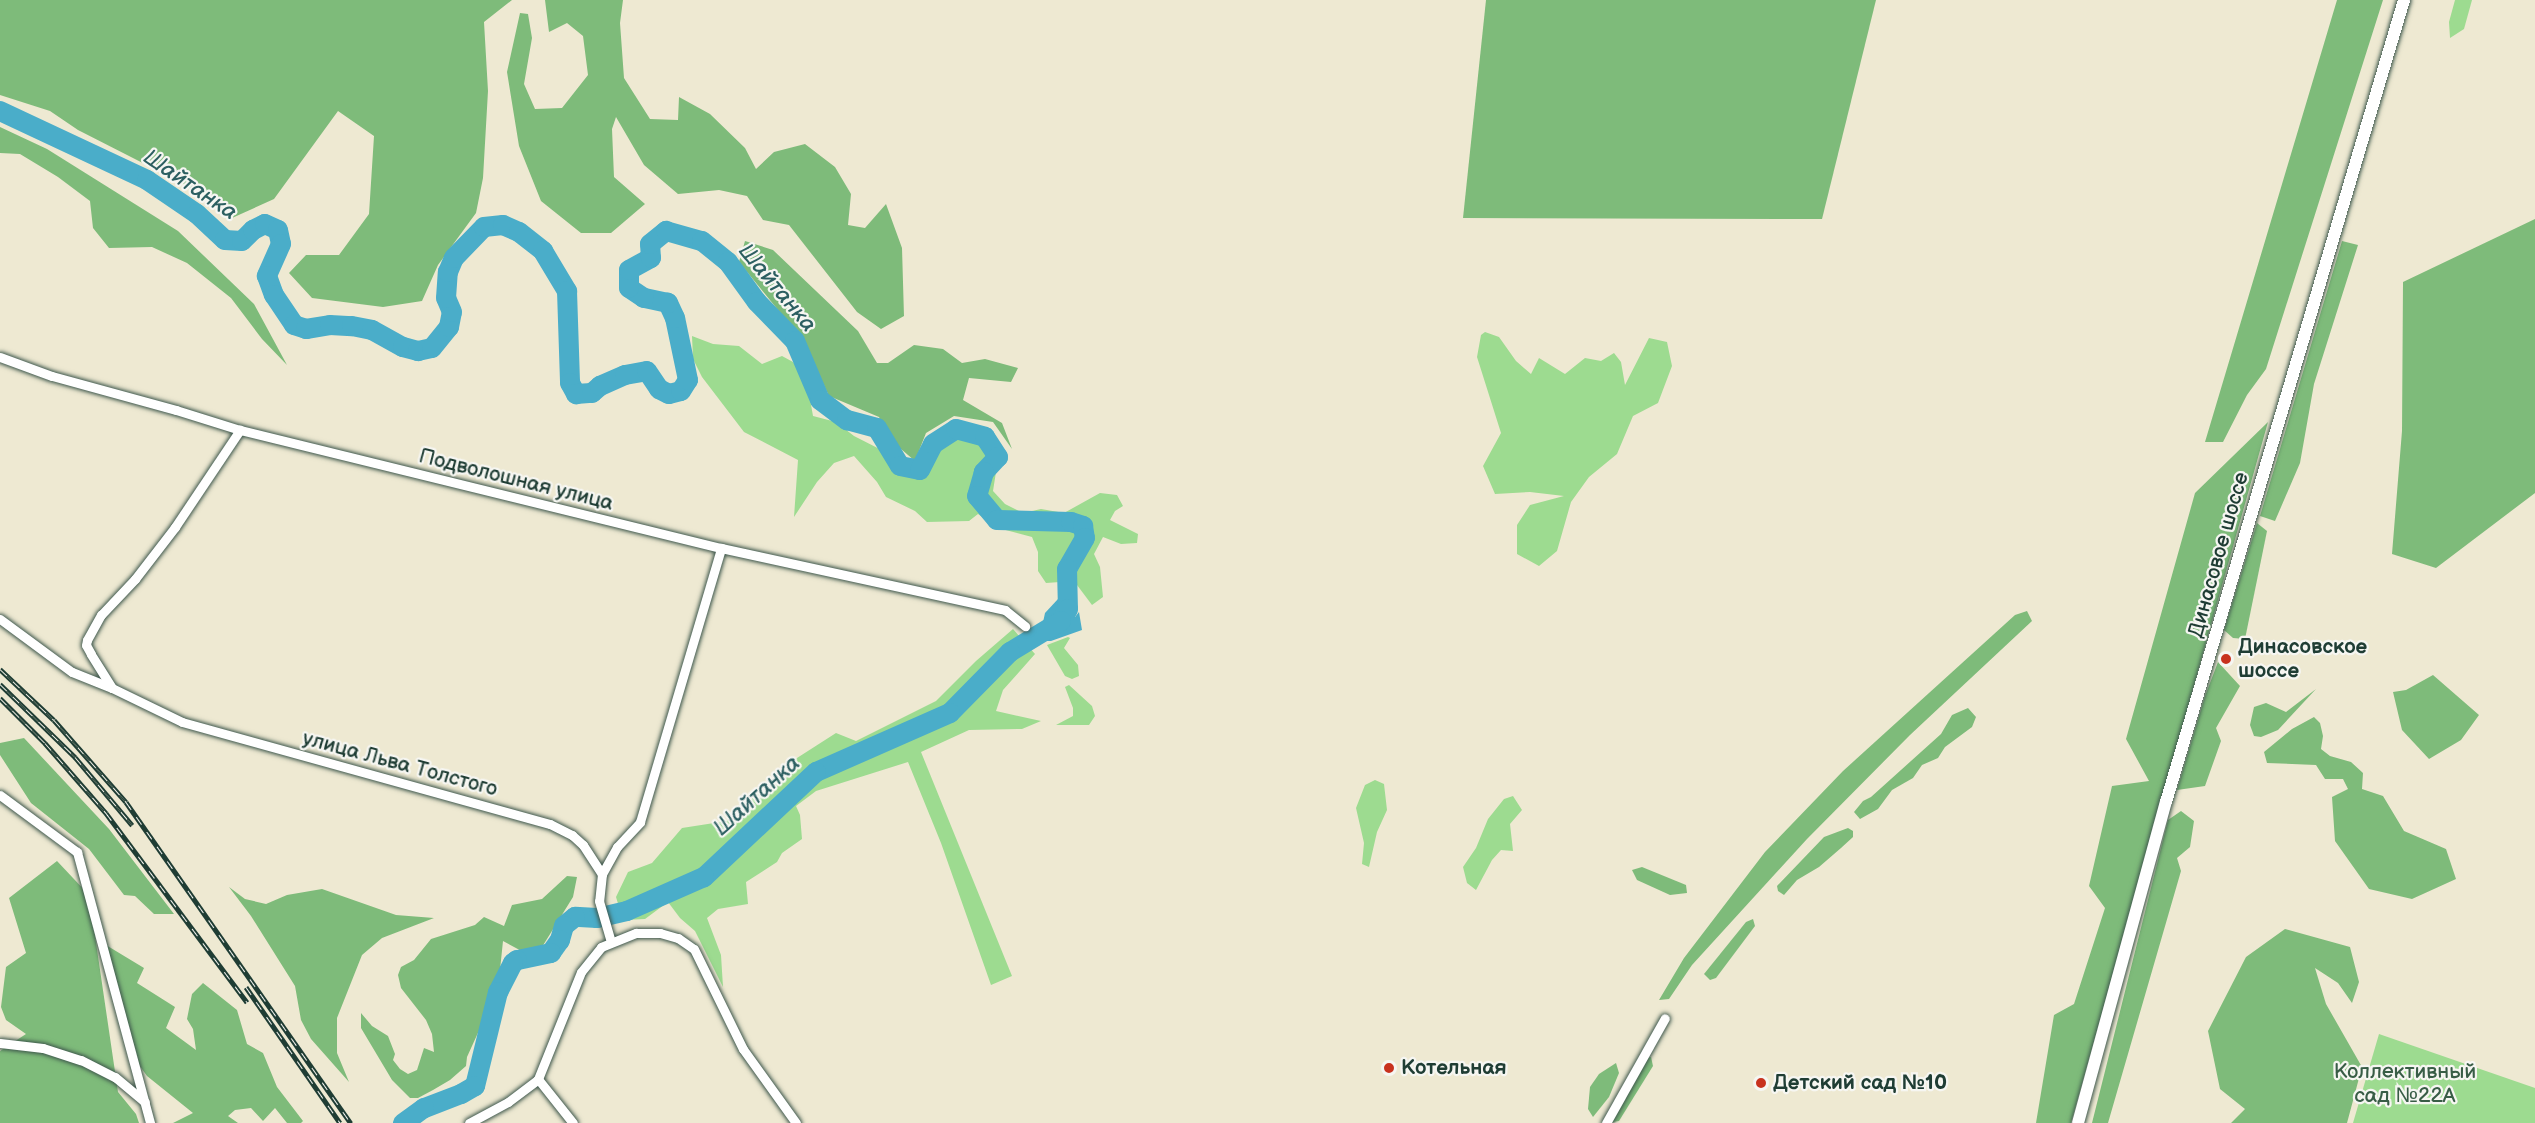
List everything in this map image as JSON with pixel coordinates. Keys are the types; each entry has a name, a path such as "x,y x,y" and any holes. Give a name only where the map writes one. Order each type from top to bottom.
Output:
{"street":[{"name":"Динасовое шоссе","path":"2078,1123 2166,802 2404,0"},
{"name":"Подволошная улица","path":"0,357 52,376 240,430 721,549 1005,610 1025,626"},
{"path":"112,688 86,645 87,640 100,615 135,579 175,527 240,430"},
{"path":"610,942 600,910 599,890 602,874 617,847 640,822 721,549"},
{"name":"улица Льва Толстого","path":"0,619 72,672 112,688 182,722 550,824 572,835 584,845 602,874"},
{"path":"0,795 77,852 150,1123"},
{"path":"469,1123 508,1102 538,1079 581,972 601,947 636,933 660,933 678,938 694,949 743,1049 796,1123"},
{"path":"1606,1123 1665,1018"},
{"path":"0,1043 43,1048 81,1060 115,1077 145,1102"},
{"path":"538,1079 573,1123"}],"green space":[{"path":"0,0 512,0 484,22 488,91 483,178 476,213 438,265 422,301 383,307 312,298 289,273 306,255 339,255 369,214 374,136 338,111 274,199 232,218 182,183 78,130 50,111 0,95"},
{"path":"545,0 623,0 620,23 624,78 650,119 678,120 679,97 710,114 745,148 756,169 774,152 805,144 835,167 851,194 848,225 865,228 886,204 902,248 904,316 881,329 857,312 789,225 763,220 747,196 719,190 678,194 644,165 616,117 612,129 614,177 645,204 611,233 581,233 541,201 519,146 507,72 520,13 528,14 532,38 524,84 535,109 562,108 588,75 583,36 567,23 549,32"},
{"path":"1486,0 1876,0 1822,219 1463,218"},
{"path":"2337,0 2383,0 2266,369 2247,395 2223,442 2205,442"},
{"path":"2455,0 2472,0 2464,29 2450,38 2449,22"},
{"path":"0,127 47,149 178,231 254,304 287,365 262,339 231,298 187,263 152,247 109,248 93,228 90,201 58,177 20,154 0,153"},
{"path":"2535,219 2535,493 2436,568 2392,554 2402,431 2403,282"},
{"path":"745,241 773,250 858,331 877,363 888,363 914,345 943,349 962,363 985,359 1018,368 1011,382 969,378 963,400 1002,423 1012,449 993,422 954,416 926,433 915,461 894,443 879,417 829,396 804,342 739,262"},
{"path":"2342,241 2358,245 2314,384 2300,463 2275,521 2260,516"},
{"path":"1485,332 1499,337 1516,361 1531,374 1539,358 1565,374 1585,358 1601,361 1614,353 1621,362 1625,385 1649,338 1667,342 1672,366 1658,403 1633,416 1617,454 1589,477 1571,502 1557,551 1539,566 1517,554 1517,525 1530,505 1564,496 1530,492 1495,494 1483,466 1501,433 1477,357 1481,335"},
{"path":"692,336 713,344 739,346 762,364 782,356 793,362 807,382 813,416 836,422 854,436 907,463 917,463 927,439 940,428 956,424 972,426 996,438 1001,449 1003,461 996,472 993,491 1005,504 1023,513 1041,509 1064,513 1100,493 1117,495 1123,506 1115,511 1110,520 1138,534 1137,543 1121,544 1103,537 1094,554 1100,567 1103,597 1092,605 1074,581 1046,583 1038,571 1038,552 1032,537 998,528 978,514 969,521 927,522 915,511 886,497 877,482 854,456 834,463 817,482 794,517 798,460 744,432 702,377 693,359"},
{"path":"2268,422 2071,1123 2036,1123 2054,1015 2074,1004 2105,908 2089,886 2112,786 2149,781 2126,739 2195,493"},
{"path":"2257,523 2267,531 2245,639 2233,638 2224,630"},
{"path":"2027,611 2032,621 1910,735 1807,839 1692,965 1669,999 1659,1000 1684,958 1765,852 1843,771 2015,615"},
{"path":"1013,629 1035,654 1003,690 996,711 1041,721 1022,729 969,730 921,752 1012,976 991,985 941,843 908,762 816,791 796,806 800,815 802,839 782,853 777,862 746,882 748,904 718,909 707,918 721,955 723,987 695,931 680,918 668,902 645,919 623,920 616,897 628,872 652,863 682,828 727,821 797,758 836,733 856,741 936,701 976,661"},
{"path":"1070,638 1064,648 1078,665 1079,676 1072,679 1065,676 1047,645"},
{"path":"2218,662 2240,686 2216,728 2221,741 2205,786 2177,790 2205,696"},
{"path":"2433,675 2479,715 2461,740 2429,759 2402,730 2393,692 2406,690"},
{"path":"1069,685 1092,706 1095,716 1089,725 1056,725 1073,716 1073,708 1065,687"},
{"path":"2316,689 2278,730 2261,737 2254,736 2250,725 2254,707 2266,703 2286,712"},
{"path":"1968,708 1976,717 1972,727 1945,747 1938,758 1922,765 1913,778 1892,790 1878,809 1860,819 1854,812 1863,801 1871,797 1941,734 1952,715"},
{"path":"2314,717 2320,723 2323,736 2321,749 2330,756 2351,762 2363,773 2362,789 2383,796 2404,831 2446,849 2456,879 2412,899 2369,889 2335,841 2332,797 2348,789 2343,779 2325,779 2316,765 2267,763 2264,752 2292,729"},
{"path":"24,738 109,829 174,914 154,914 135,896 124,895 89,849 31,803 0,755 0,743"},
{"path":"1375,780 1384,784 1387,810 1377,832 1369,867 1362,864 1364,843 1356,808 1365,785"},
{"path":"1513,796 1522,810 1510,824 1513,851 1501,850 1492,860 1476,890 1467,883 1463,867 1476,848 1488,819 1504,799"},
{"path":"2181,811 2194,821 2190,847 2177,858 2181,871 2108,1123 2092,1123 2168,820"},
{"path":"1848,828 1853,831 1853,837 1841,848 1819,867 1797,880 1784,895 1778,891 1777,886 1824,837"},
{"path":"57,861 89,895 118,1092 136,1114 139,1123 0,1123 0,1051 26,1034 6,1020 1,1007 6,967 26,953 9,898"},
{"path":"1642,867 1686,885 1687,893 1670,895 1637,880 1632,870"},
{"path":"567,876 577,877 573,897 542,947 527,954 503,941 500,970 489,997 487,1013 467,1057 466,1066 450,1080 433,1090 418,1098 410,1098 392,1080 361,1028 361,1013 372,1026 388,1036 395,1054 393,1060 400,1069 408,1074 417,1070 424,1048 434,1052 432,1034 426,1020 401,988 398,975 401,967 414,960 431,939 475,925 484,917 504,926 512,905 542,899"},
{"path":"229,887 245,899 266,904 287,895 322,889 396,915 434,918 382,938 362,955 337,1018 337,1053 349,1082 311,1039 301,1020 295,986 251,916"},
{"path":"1753,919 1755,926 1716,978 1710,980 1704,974 1746,922"},
{"path":"2285,929 2350,947 2359,982 2352,1003 2338,983 2315,968 2326,1004 2362,1067 2347,1123 2231,1123 2245,1109 2220,1089 2208,1031 2246,957"},
{"path":"101,942 144,968 137,983 175,1007 166,1028 196,1050 193,1029 187,1019 192,994 203,983 237,1010 247,1044 263,1053 277,1087 303,1121 287,1123 275,1108 263,1121 251,1108 235,1110 228,1116 238,1123 173,1123 193,1113 147,1076 132,1055"},
{"name":"Коллективный сад №22А","path":"2379,1034 2535,1088 2535,1123 2353,1123"},
{"path":"1651,1057 1653,1066 1619,1121 1613,1122 1613,1115 1647,1058"},
{"path":"1616,1063 1619,1073 1609,1097 1593,1117 1588,1109 1590,1087 1599,1074"}],"water":[{"path":"1068,578 1075,617 1079,612 1082,630 1051,641 1038,641 1033,632 1042,627 1045,613 1058,599 1061,583"}],"waterway":[{"name":"Шайтанка","path":"0,111 147,180 197,214 225,240 242,241 253,230 265,224 278,230 281,244 267,276 274,295 294,325 306,329 330,325 352,326 372,330 403,347 418,351 432,348 449,327 452,312 446,298 448,272 454,258 484,227 503,225 519,232 543,251 567,291 570,383 576,394 592,393 600,386 625,375 647,371 659,389 669,394 681,391 688,380 675,318 668,303 644,298 629,288 629,270 651,258 650,244 666,231 702,241 728,262 757,302 795,341 820,400 847,420 877,428 900,466 920,470 933,444 956,429 985,437 998,457 984,472 977,496 997,520 1071,522 1083,526 1085,538 1067,569 1068,609 1061,621 1010,652 950,713 816,772 704,877 627,911 597,918 575,917 564,926 560,940 551,953 517,960 513,963 498,992 475,1086 461,1094 424,1108 403,1123"}],"railway":[{"path":"0,669 54,720 126,802 351,1123"},
{"path":"0,684 75,757 132,825"},
{"path":"0,698 45,743 106,813 247,1002"},
{"path":"246,987 340,1123"}],"place":[{"name":"Динасовское шоссе","path":"2226,659"},
{"name":"Котельная","path":"1389,1068"},
{"name":"Детский сад №10","path":"1761,1083"}]}
